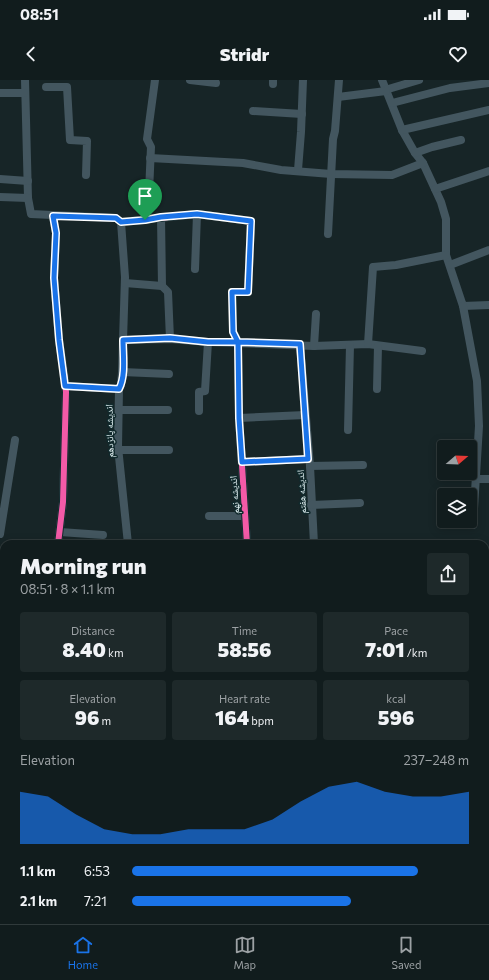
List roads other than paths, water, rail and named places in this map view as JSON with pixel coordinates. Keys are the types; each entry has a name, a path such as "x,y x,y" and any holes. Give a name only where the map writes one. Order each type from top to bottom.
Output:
{"street":[{"path":"25,80 24,93 28,198 30,214 116,218 121,222 197,214 195,269"},
{"path":"145,220 151,147 147,139 155,80"},
{"path":"190,80 216,83"},
{"path":"298,170 303,80"},
{"path":"328,234 333,139 339,80"},
{"path":"382,80 402,130 423,163 435,189 446,219 446,255 463,306 477,381 479,426 477,461"},
{"path":"338,97 386,90 419,80"},
{"path":"392,103 450,88 489,83"},
{"path":"46,87 67,87 70,140 87,140 86,175"},
{"path":"0,93 24,93"},
{"path":"402,130 489,110"},
{"path":"252,111 302,114"},
{"path":"415,152 432,146 461,140"},
{"path":"150,158 243,163 281,170 298,170 331,174 392,175 423,163"},
{"path":"435,189 489,171"},
{"path":"0,179 28,181"},
{"path":"0,197 28,198"},
{"name":"اندیشه نهم","path":"197,214 251,221 248,292 232,292 233,332 238,342 239,418 247,540"},
{"path":"53,216 56,233 54,278 59,340 65,386 63,502 59,540"},
{"path":"161,217 162,286"},
{"name":"اندیشه پانزدهم","path":"121,222 125,283 122,372 121,385 119,389 118,450 128,540"},
{"path":"450,265 489,250"},
{"path":"368,344 373,268 446,255"},
{"path":"125,283 162,286 168,292 170,338"},
{"path":"463,306 489,305"},
{"path":"314,346 316,314"},
{"path":"123,340 170,338 208,342 300,344 314,346 350,346 368,344 422,351"},
{"path":"199,411 198,392 205,391 208,342"},
{"name":"اندیشه هفتم","path":"300,344 314,540"},
{"path":"348,430 350,346"},
{"path":"377,389 378,346"},
{"path":"122,372 169,374"},
{"path":"65,386 119,389"},
{"path":"119,410 168,410"},
{"path":"239,418 305,415"},
{"path":"0,534 15,440"},
{"path":"118,450 170,450"},
{"path":"242,462 363,465"},
{"path":"477,479 489,479"},
{"path":"311,505 360,503"},
{"path":"209,516 245,516"},
{"path":"60,532 104,536"}]}
